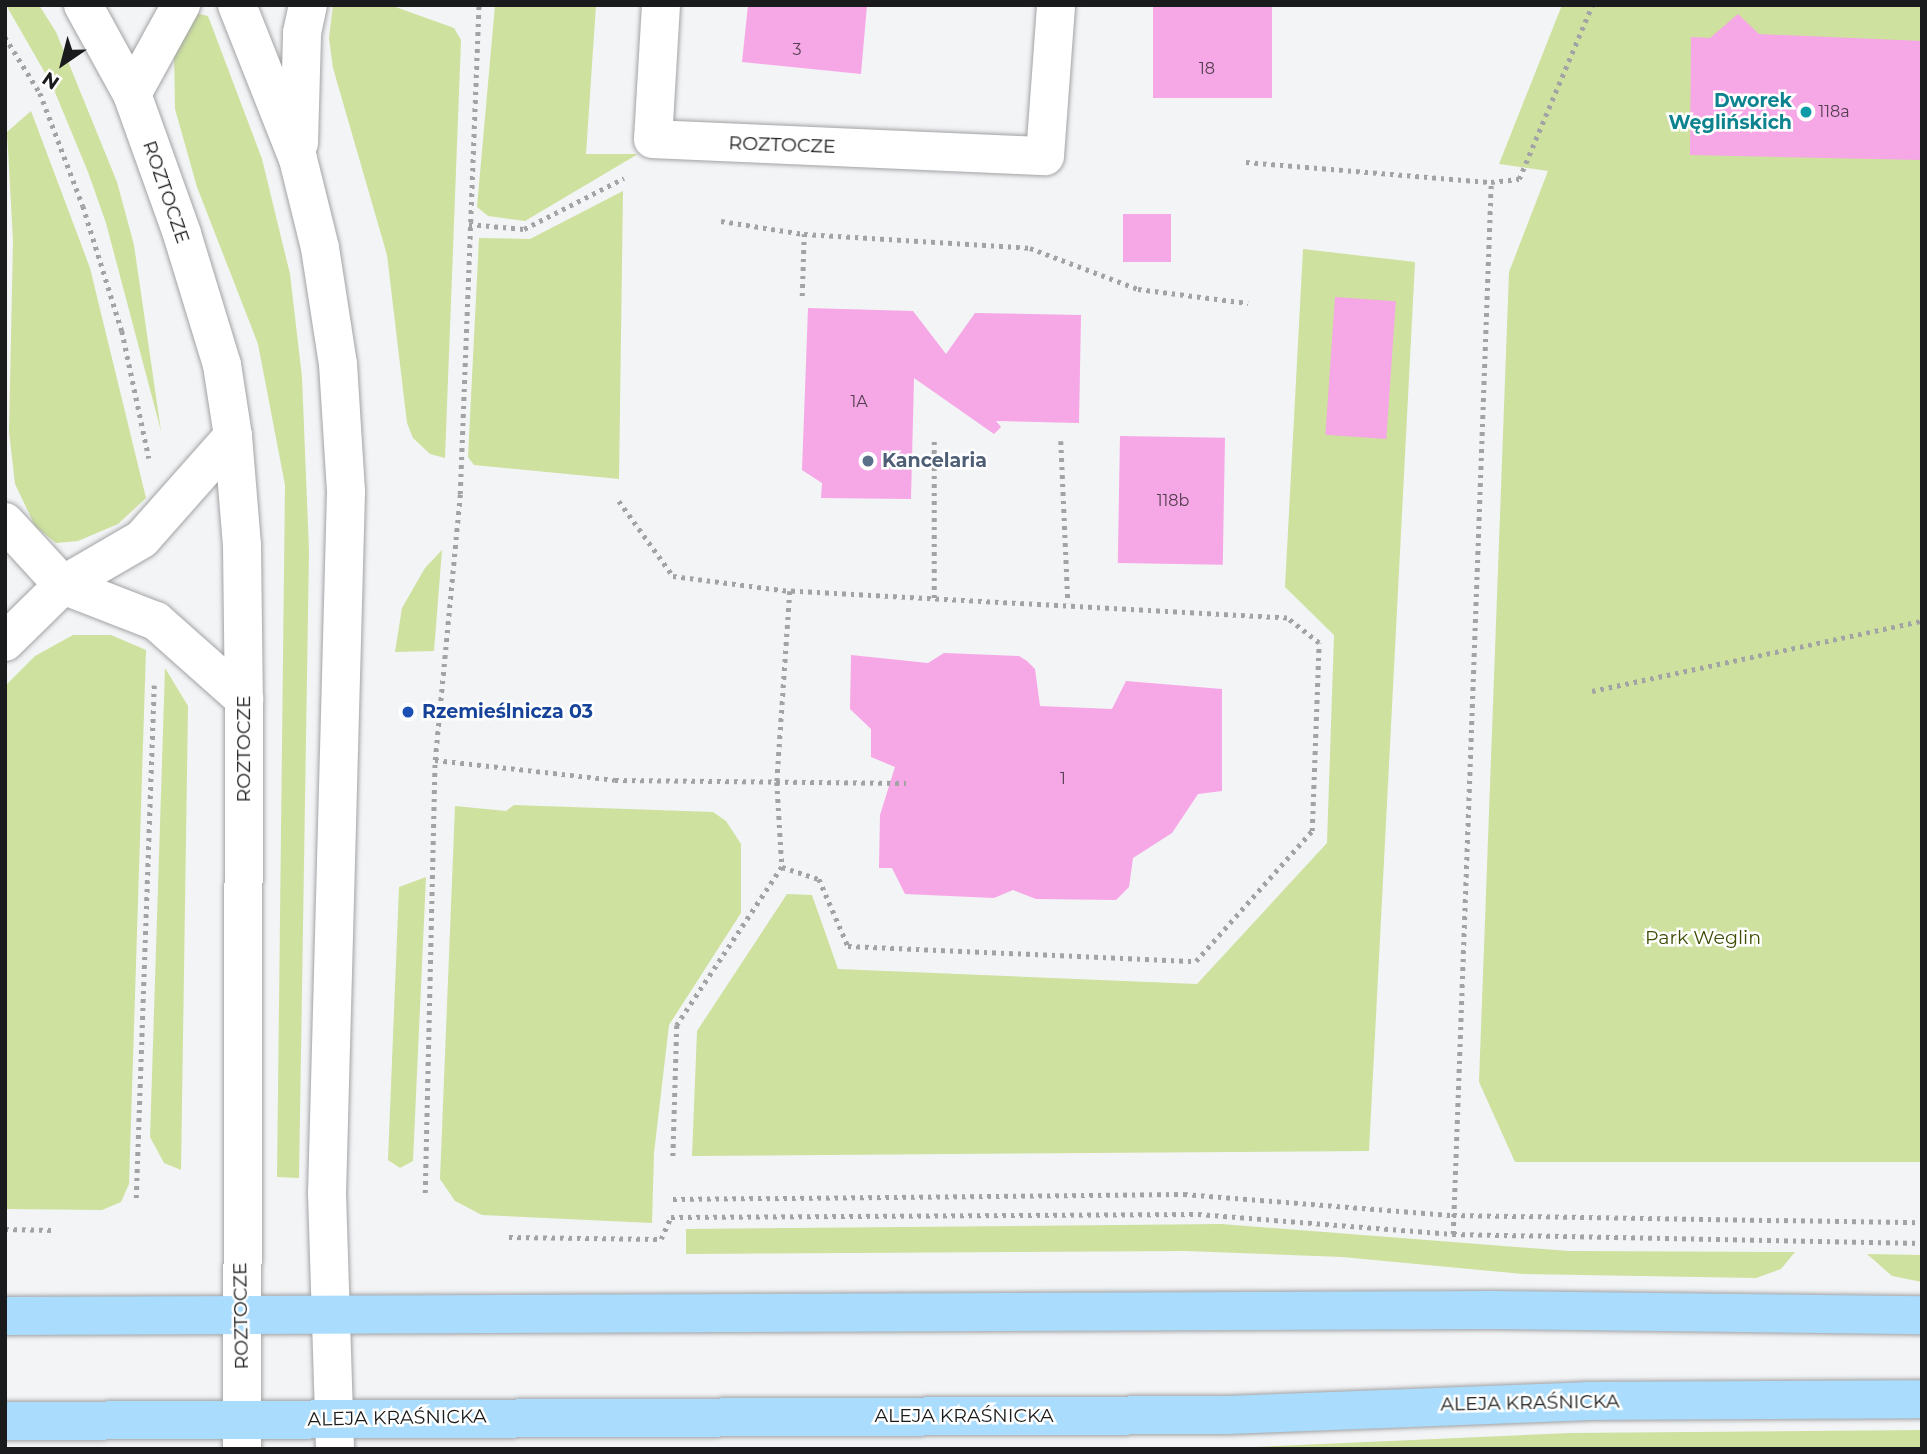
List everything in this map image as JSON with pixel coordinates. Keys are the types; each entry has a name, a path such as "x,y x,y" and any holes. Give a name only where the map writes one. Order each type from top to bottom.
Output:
{"main road":[{"path":"5,1315 1493,1310 1922,1315"},
{"name":"ALEJA KRAŚNICKA","path":"5,1421 242,1434 334,1434 1187,1415 1586,1401 1922,1399"}],"street":[{"name":"ROZTOCZE","path":"83,5 132,94 222,365 233,436 242,546 244,699 242,1434"},
{"path":"132,94 181,5"},
{"path":"237,5 298,159 320,247 338,364 346,492 327,1193 334,1434"},
{"path":"298,159 302,33 308,5"},
{"name":"ROZTOCZE","path":"661,5 653,139 1045,156 1056,5"},
{"path":"5,642 63,585 142,539 233,436"},
{"path":"5,522 63,585 156,621 244,699"}],"path":[{"path":"1245,162 1491,182 1519,179 1592,5"},
{"path":"425,1193 435,760 460,494 477,6"},
{"path":"469,224 524,229 628,177"},
{"path":"1453,1234 1491,182"},
{"path":"721,220 804,234 1030,248 1138,289 1248,303"},
{"path":"802,296 804,234"},
{"path":"934,438 934,597"},
{"path":"1060,441 1068,603"},
{"path":"619,501 673,576 790,591 1068,603 1287,618 1319,643 1312,831 1196,961 848,946 819,879 782,867"},
{"path":"673,1156 677,1025 782,867 777,782 790,591"},
{"path":"1592,691 1922,621"},
{"path":"435,760 615,780 906,783"},
{"path":"673,1199 1184,1194 1453,1216 1922,1222"},
{"path":"509,1237 661,1239 671,1217 1184,1214 1453,1234 1922,1243"},
{"path":"5,1229 52,1230"}],"green space":[{"path":"6,5 39,5 56,32 117,182 134,245 161,431 106,223 88,172 52,85"},
{"path":"333,5 390,5 454,28 461,40 445,458 430,454 413,438 407,423 387,255 333,68 329,38"},
{"path":"495,5 596,5 586,154 638,154 525,221 488,216 477,207"},
{"name":"Park Weglin","path":"1562,5 1922,5 1922,1162 1515,1162 1479,1082 1509,272 1548,171 1499,164"},
{"path":"195,13 208,16 262,159 290,274 302,377 309,551 299,1178 277,1177 285,485 258,344 197,187 175,109 174,49"},
{"path":"31,111 90,268 146,498 118,524 78,541 56,543 35,526 15,484 9,432 13,241 7,132"},
{"path":"623,191 619,479 474,465 468,457 479,238 530,239"},
{"path":"1303,249 1415,262 1369,1151 692,1156 697,1031 787,894 812,895 838,969 1197,984 1327,843 1334,635 1285,587"},
{"path":"442,550 434,651 395,652 402,608 425,568"},
{"path":"73,635 111,635 146,650 129,1184 121,1202 102,1210 5,1209 5,686 35,656"},
{"path":"165,668 188,706 181,1170 164,1163 150,1137"},
{"path":"514,805 713,812 726,821 741,844 741,913 669,1025 654,1153 652,1223 482,1215 455,1201 440,1179 455,806 506,811"},
{"path":"426,877 413,1161 400,1168 388,1160 399,887"},
{"path":"1221,1224 1569,1251 1795,1252 1781,1269 1756,1278 1523,1274 1342,1257 1185,1251 686,1254 686,1229"},
{"path":"1867,1254 1922,1255 1922,1282 1892,1276"},
{"path":"1922,1430 1922,1449 1207,1449 1571,1433"}],"building":[{"path":"748,5 867,5 861,74 742,62"},
{"path":"1153,5 1272,5 1272,98 1153,98"},
{"name":"Dworek Węglińskich","path":"1738,14 1759,34 1922,41 1922,160 1690,155 1691,37 1710,38"},
{"path":"1123,214 1171,214 1171,262 1123,262"},
{"path":"1335,297 1396,301 1386,439 1325,435"},
{"path":"808,308 913,311 946,354 975,313 1081,315 1079,423 996,421 1001,427 994,434 914,378 911,499 821,498 822,483 802,470"},
{"path":"1120,436 1225,438 1223,565 1118,563"},
{"path":"944,653 1019,656 1035,669 1040,706 1112,709 1126,681 1222,689 1222,791 1198,794 1172,833 1133,858 1129,887 1116,900 1036,899 1013,890 994,898 905,894 892,868 879,868 880,815 895,767 871,757 871,729 850,709 851,655 928,663"}],"place":[{"name":"Dworek Węglińskich","path":"1806,112"},
{"name":"Kancelaria","path":"868,461"},
{"name":"Rzemieślnicza 03","path":"408,712"}]}
